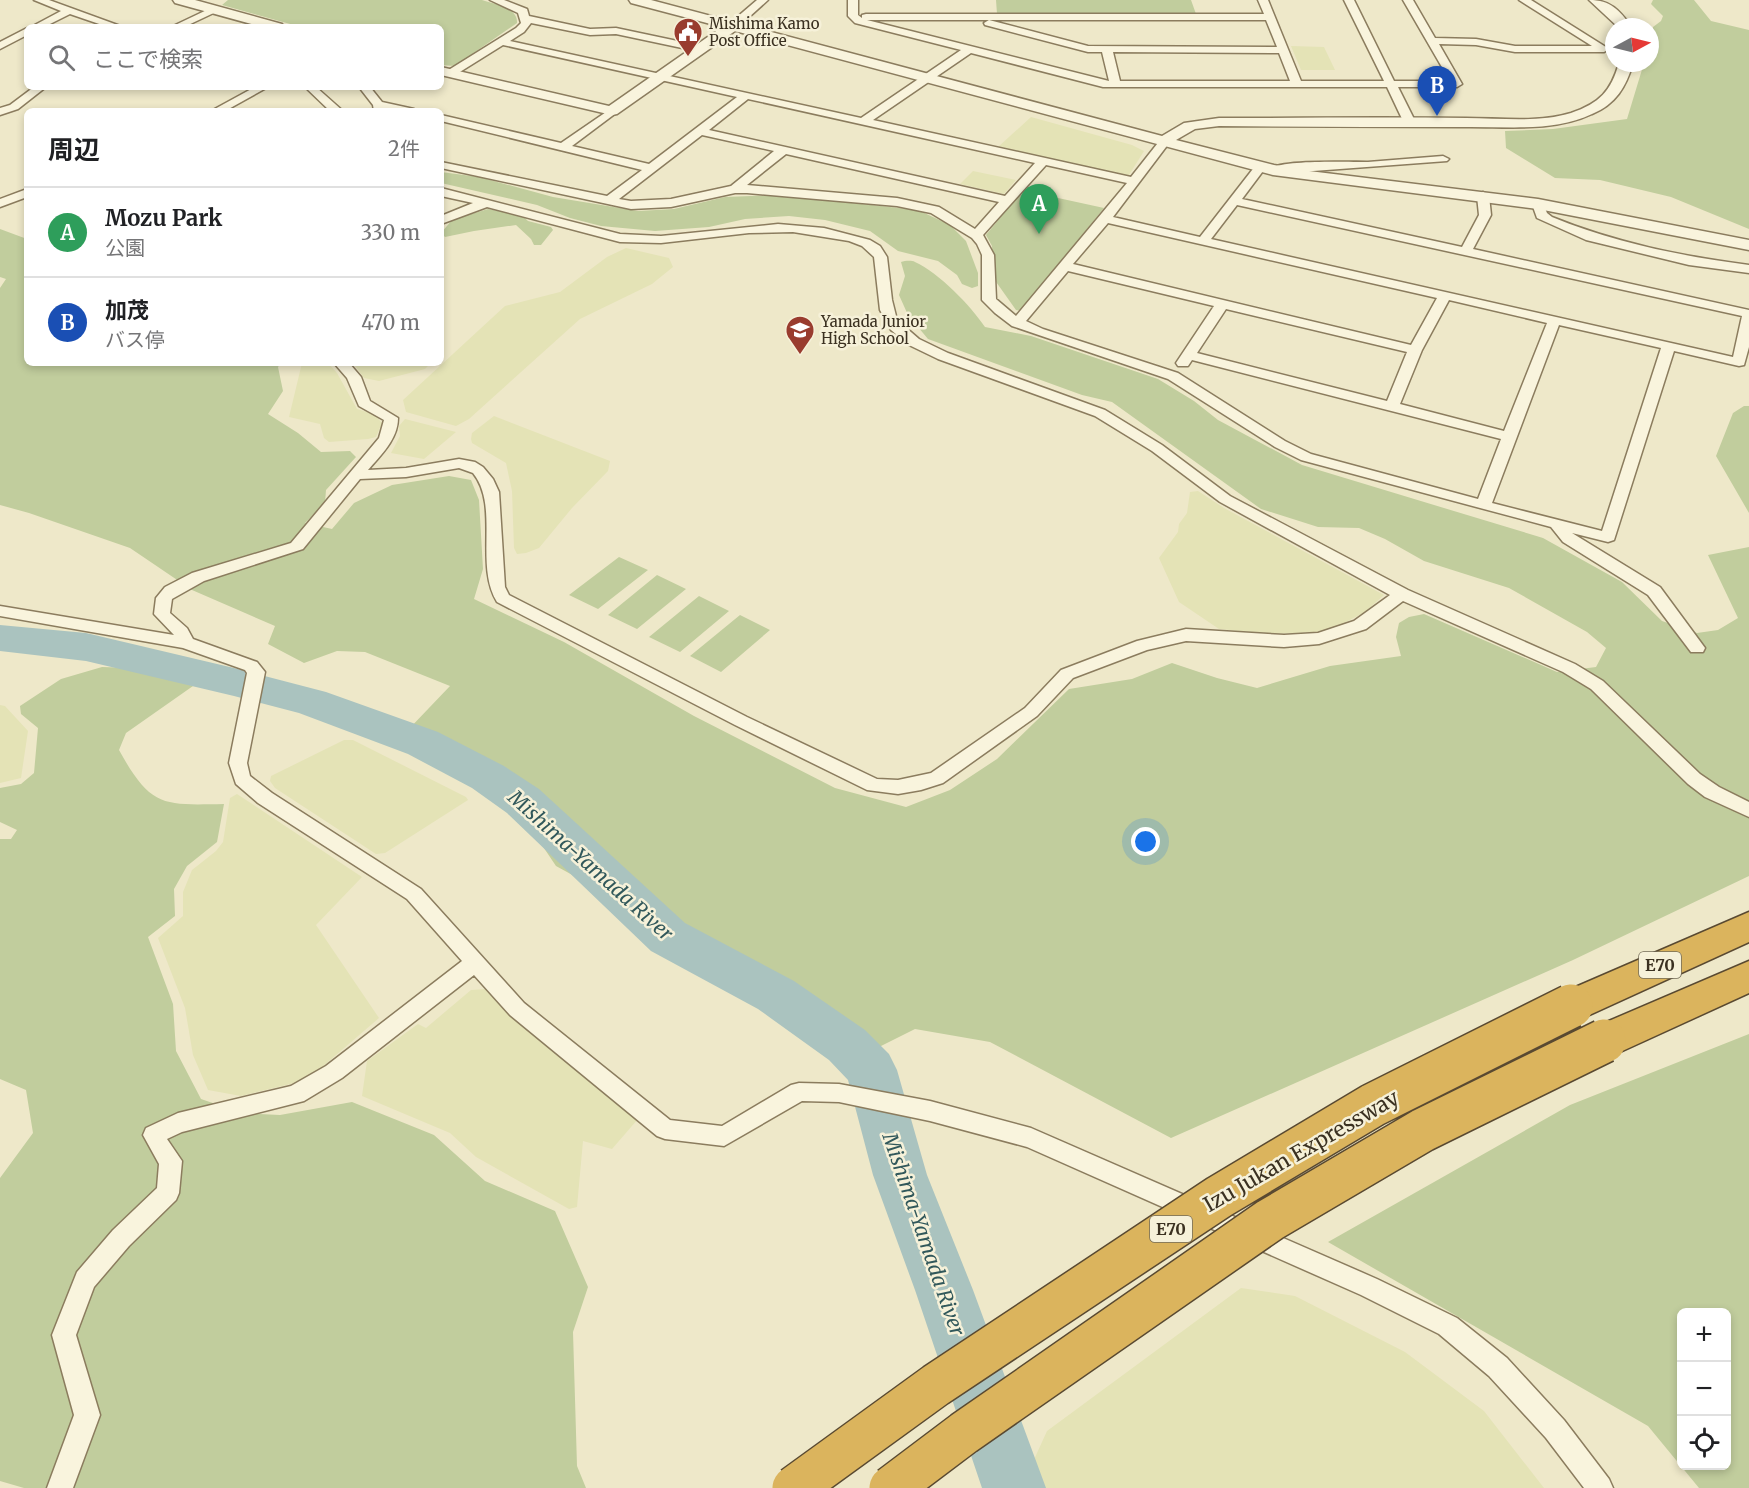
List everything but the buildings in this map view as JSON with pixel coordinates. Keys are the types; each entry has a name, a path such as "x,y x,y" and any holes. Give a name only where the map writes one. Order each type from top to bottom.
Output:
{"highway":[{"name":"Izu Jukan Expressway","path":"794,1488 936,1385 1219,1197 1373,1105 1571,1006 1749,925"},
{"name":"E70","path":"891,1488 964,1433 1270,1220 1424,1130 1604,1041 1749,976"}],"street":[{"path":"39,0 109,24"},
{"path":"180,0 211,5 268,24"},
{"path":"495,0 519,9 526,19 590,32 616,31 701,49"},
{"path":"636,0 1266,168 1358,183 1538,204 1749,244"},
{"path":"563,147 733,26 763,0"},
{"path":"853,0 853,16"},
{"path":"1263,0 1297,84"},
{"path":"1349,0 1410,123"},
{"path":"853,16 859,21 1095,83 1457,84 1408,0"},
{"path":"1524,0 1605,50"},
{"path":"1596,0 1617,18"},
{"path":"181,24 211,5"},
{"path":"42,24 68,11"},
{"path":"853,16 1269,17"},
{"path":"971,17 1080,47 1107,50 1284,50"},
{"path":"446,72 502,42 522,28 526,19"},
{"path":"0,46 5,38 24,32"},
{"path":"1432,41 1476,42 1515,49 1605,52"},
{"path":"502,42 1134,181"},
{"path":"864,121 929,79 968,50"},
{"path":"1107,50 1115,84"},
{"path":"446,72 612,111"},
{"path":"1017,323 1105,219 1165,141 1188,125 1219,122 1541,121 1579,115 1589,111 1618,89 1623,72"},
{"path":"0,112 14,107 37,90"},
{"path":"223,108 257,90"},
{"path":"313,90 334,108"},
{"path":"366,90 379,107"},
{"path":"608,201 744,97"},
{"path":"444,119 649,168"},
{"path":"700,131 1007,200"},
{"path":"735,189 783,150"},
{"path":"1203,241 1266,168 1350,166 1443,159"},
{"path":"976,234 1042,162"},
{"path":"444,166 631,205 655,205 735,189 815,194 920,206 935,210 976,234 988,255 989,300 999,312 1017,323 1173,376 1280,444 1306,457 1608,537 1668,348"},
{"path":"444,193 571,227 631,239 692,238 776,227 825,233 864,242 876,248 883,256 886,307 892,320 905,335 918,345 1073,402 1116,421 1157,448 1225,499 1402,594 1560,664 1597,686 1694,779 1712,792 1749,810"},
{"path":"0,203 24,194"},
{"path":"1466,251 1485,215 1483,196"},
{"path":"1105,219 1668,348 1739,362 1749,314 1236,201"},
{"path":"444,219 485,203"},
{"path":"1538,204 1541,215 1548,220 1590,237 1689,261 1749,269"},
{"path":"1064,266 1415,350"},
{"path":"1393,405 1415,350 1444,297"},
{"path":"1173,376 1190,355 1222,304"},
{"path":"1483,505 1554,321"},
{"path":"1190,355 1508,436"},
{"path":"186,643 181,632 162,614 164,598 198,577 297,546 386,439 391,426 391,418 364,402 354,377 344,366"},
{"path":"357,475 414,471 445,464 470,466 480,470 488,480 491,492 497,586 502,598 523,612 741,721 874,785 891,788 920,785 937,778 1031,712 1067,674 1143,645 1186,635 1284,640 1319,638 1360,625 1402,594"},
{"path":"1557,524 1569,539 1654,591 1697,648"},
{"path":"0,611 186,643 251,666 256,672 240,746 238,763 242,779 265,798 414,894 517,1009 665,1129 724,1136 799,1092 839,1093 930,1111 1031,1138 1369,1287 1448,1326 1498,1367 1555,1429 1600,1488"},
{"path":"60,1488 87,1415 64,1335 85,1280 121,1238 168,1192 171,1161 163,1153 154,1135 178,1123 296,1094 334,1072 475,962"}],"green space":[{"path":"228,0 482,0 510,10 514,13 517,23 455,66 444,65 444,24 290,24 222,5"},
{"path":"996,0 1191,0 1196,14 997,14"},
{"path":"1653,0 1694,0 1711,21 1749,30 1749,229 1671,197 1600,180 1555,178 1506,148 1505,131 1553,129 1627,119 1641,72 1659,72 1659,22 1663,16 1651,4"},
{"path":"1291,46 1324,47 1335,70 1301,70"},
{"path":"1031,117 1132,145 1144,151 1129,175 1119,175 998,147"},
{"path":"973,171 1016,180 1004,194 960,184"},
{"path":"444,172 479,177 553,197 638,211 674,209 725,197 778,195 918,210 950,225 966,241 978,273 978,286 972,288 962,284 957,275 938,261 898,251 870,231 825,220 789,216 745,219 709,227 655,231 601,226 570,218 537,205 444,184"},
{"path":"1026,191 1104,208 1021,311 1016,310 994,279 992,246 986,235 1014,201"},
{"path":"488,209 523,216 528,221 551,227 553,230 541,245 534,245 516,225 445,237 444,229 452,220"},
{"path":"0,229 24,238 24,366 279,366 283,391 268,414 298,433 321,452 350,451 356,457 326,490 325,503 305,523 332,529 354,503 392,485 449,476 471,480 479,500 483,569 474,599 564,642 694,716 835,788 906,807 950,790 997,759 1069,689 1132,679 1172,663 1257,688 1330,666 1401,656 1396,637 1399,623 1409,617 1424,614 1557,672 1596,667 1606,648 1587,632 1509,588 1424,561 1385,539 1359,528 1318,527 1261,509 1112,402 1082,395 928,339 908,315 899,295 905,276 901,262 913,261 934,274 963,300 985,327 1031,336 1158,379 1194,401 1218,420 1302,465 1543,538 1622,582 1662,621 1697,633 1718,630 1738,618 1708,555 1749,547 1749,876 1573,960 1171,1138 990,1042 915,1029 875,1049 794,997 556,866 495,775 407,731 450,686 365,652 337,651 304,663 268,644 275,626 192,590 130,548 0,505 0,288 6,279 0,277"},
{"path":"626,248 669,258 673,267 652,284 580,319 469,419 456,426 406,412 403,400 440,366 444,366 444,362 505,306 560,292 607,257"},
{"path":"301,366 331,366 357,409 374,414 382,423 376,437 329,442 324,438 320,424 289,417"},
{"path":"355,366 428,366 425,369 379,381 364,378"},
{"path":"1744,406 1749,406 1749,513 1716,456 1733,413"},
{"path":"494,416 610,461 608,471 572,508 539,548 526,553 517,554 514,548 512,491 506,463 472,443 471,439 472,433"},
{"path":"405,419 456,432 424,459 391,453 400,436 399,426"},
{"path":"1198,491 1224,508 1384,595 1365,612 1344,623 1317,632 1273,634 1219,629 1179,602 1159,558 1178,532 1179,524 1187,513 1190,492"},
{"path":"619,557 648,570 598,609 569,595"},
{"path":"657,575 686,589 637,629 608,615"},
{"path":"699,596 729,611 680,652 649,637"},
{"path":"740,615 770,630 721,672 690,656"},
{"path":"102,667 133,668 193,686 126,733 119,750 140,783 150,793 161,799 172,803 224,804 217,842 187,866 174,889 175,916 148,937 173,1004 176,1051 201,1099 242,1113 280,1115 352,1102 434,1135 485,1181 555,1211 588,1287 573,1332 577,1466 586,1488 24,1488 0,1481 0,1178 33,1133 26,1090 0,1079 0,839 11,839 17,830 0,822 0,788 21,784 34,773 38,728 21,714 20,706 61,679"},
{"path":"0,705 5,706 28,731 21,778 0,783"},
{"path":"344,740 353,740 468,800 385,853 376,854 275,788 270,781 271,776"},
{"path":"237,794 362,877 316,925 379,1018 307,1080 241,1096 208,1090 193,1055 185,1008 158,938 183,916 183,892 192,870 216,851 223,842 230,798"},
{"path":"486,989 509,1013 638,1119 612,1149 583,1141 577,1207 569,1209 476,1157 450,1133 362,1096 367,1061 418,1024 426,1028 471,990"},
{"path":"1749,1034 1749,1488 1699,1488 1684,1470 1731,1470 1731,1308 1677,1308 1677,1461 1648,1426 1328,1242 1570,1105"},
{"path":"1241,1288 1295,1296 1405,1352 1484,1411 1544,1488 1040,1488 1032,1464 1047,1431"}],"waterway":[{"name":"Mishima-Yamada River","path":"0,638 86,647 234,682 311,702 423,743 488,777 523,801 668,937 776,995 847,1045 871,1070 900,1175 944,1290 1014,1488"}],"place":[{"name":"Mishima Kamo Post Office","path":"688,58"},
{"name":"加茂","path":"1437,116"},
{"name":"Mozu Park","path":"1039,234"},
{"name":"Yamada Junior High School","path":"800,356"}]}
